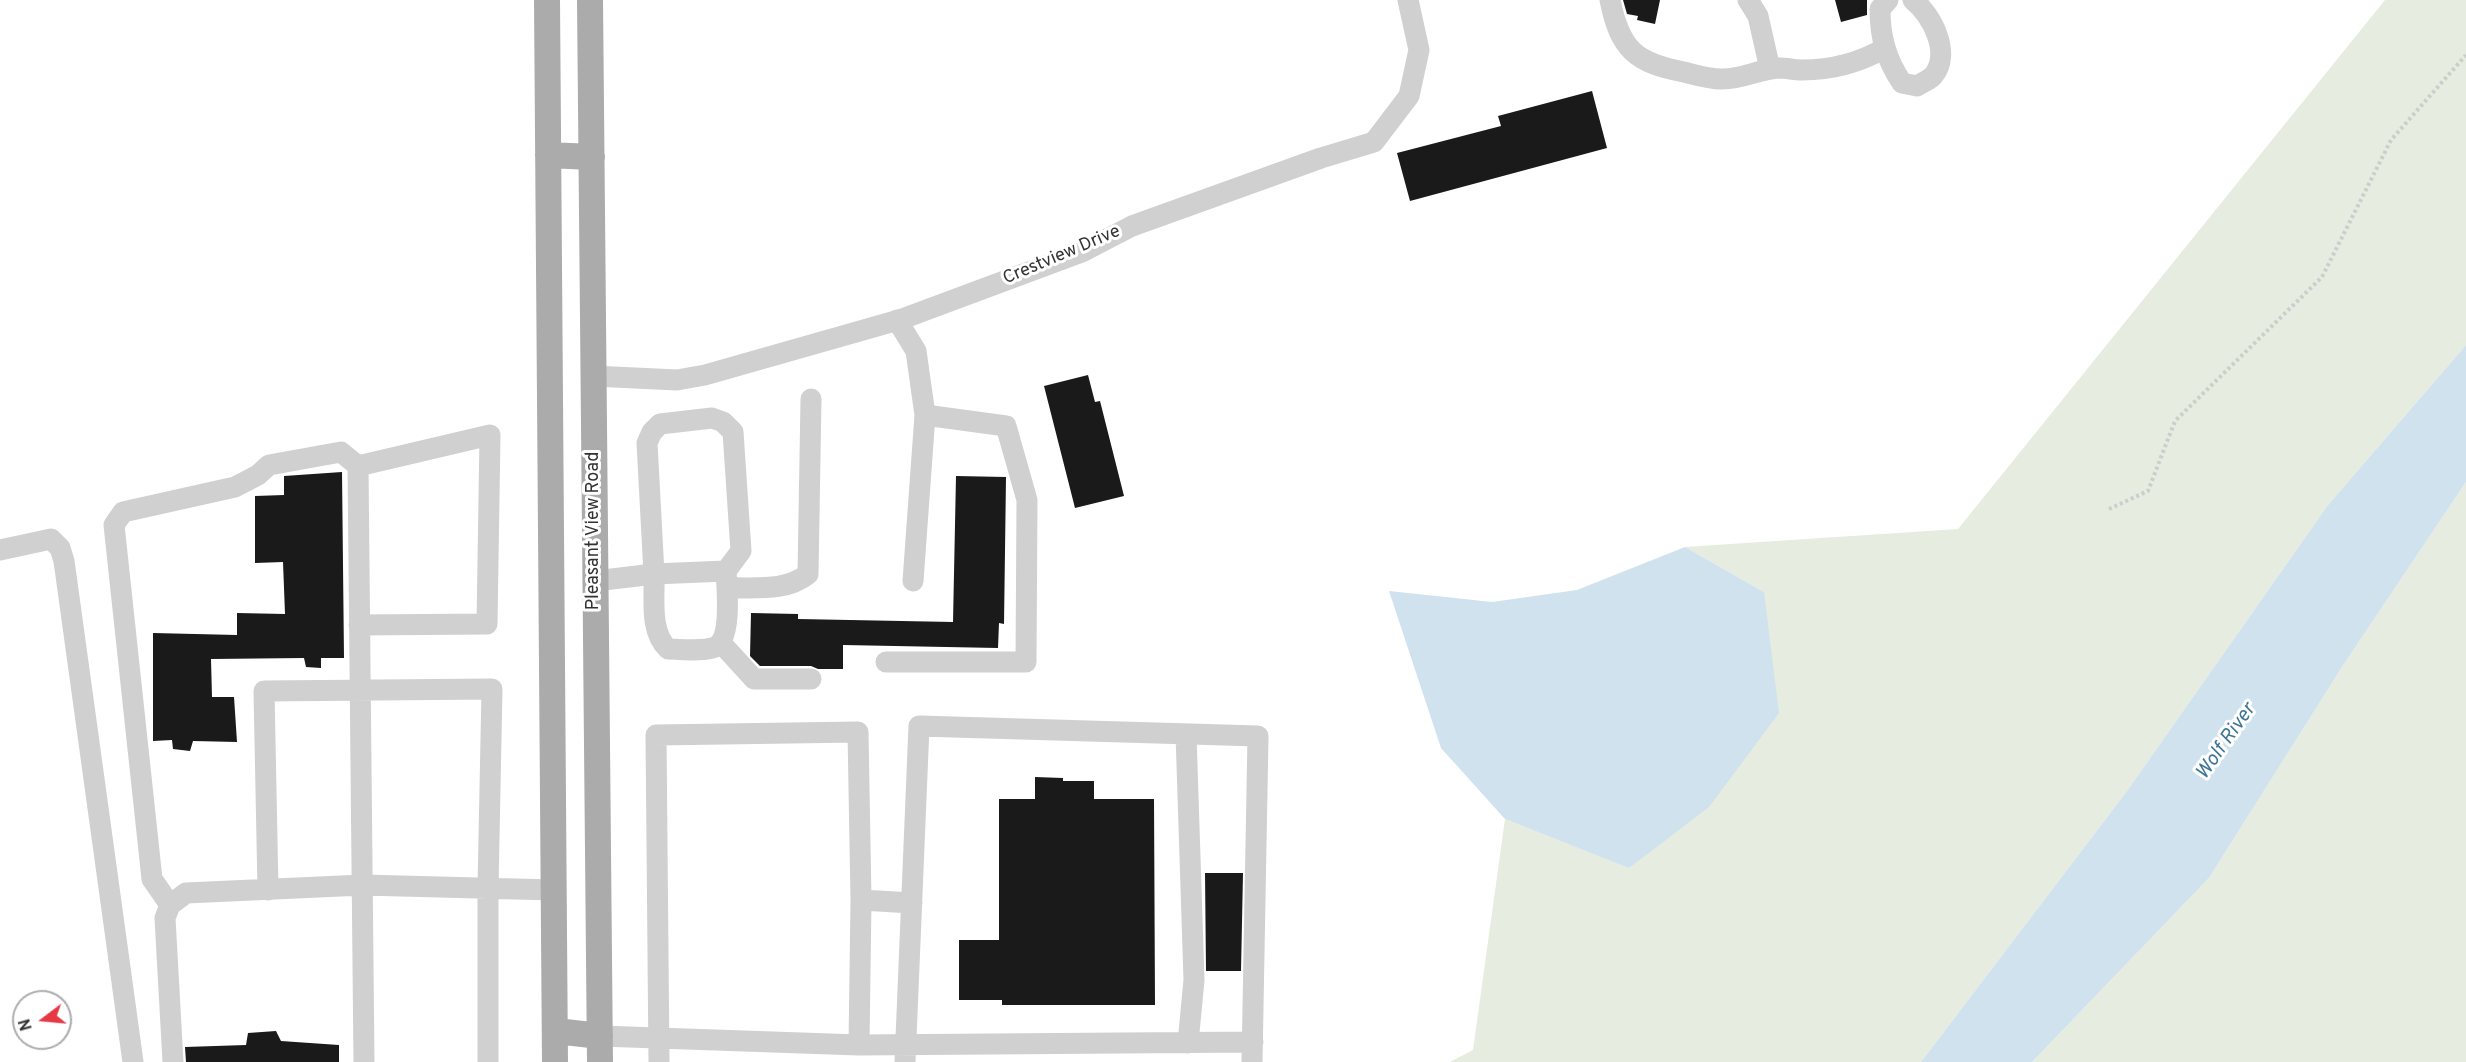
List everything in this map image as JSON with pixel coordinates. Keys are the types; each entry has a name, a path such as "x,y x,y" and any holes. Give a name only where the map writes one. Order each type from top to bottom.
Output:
{"main road":[{"path":"547,0 555,1062"},
{"name":"Pleasant View Road","path":"590,0 600,1062"},
{"path":"548,154 591,157"},
{"path":"556,1031 600,1036"}],"street":[{"name":"Crestview Drive","path":"593,376 677,380 705,375 897,321 1082,252 1132,226 1321,158 1374,142 1409,96 1419,50 1408,0"},
{"path":"1610,0 1617,27 1628,48 1646,63 1664,69 1720,79 1743,77 1770,69 1830,68 1864,60 1885,48"},
{"path":"1748,0 1758,16 1770,69"},
{"path":"1888,0 1880,9 1880,35 1890,64 1902,83 1917,86 1933,76 1941,61 1938,37 1927,15 1913,0"},
{"path":"897,321 916,351 925,415 913,581"},
{"path":"595,581 654,574 786,586 798,582 808,574 811,399"},
{"path":"886,662 1026,662 1027,500 1006,426 925,415"},
{"path":"712,418 723,422 732,432 741,551 726,579 726,633 722,643 713,648 668,649 660,642 656,632 654,574 647,443 652,432 660,424 712,418"},
{"path":"358,466 490,435 487,624 359,626"},
{"path":"170,905 152,879 114,525 123,512 235,487 258,475 269,465 340,452 358,466"},
{"path":"358,466 364,1062"},
{"path":"0,550 51,539 60,548 64,561 132,1062"},
{"path":"722,643 754,679 811,679"},
{"path":"268,890 264,691 492,689 488,888 488,1062"},
{"path":"600,1036 658,1038 830,1053 859,1045 905,1054 1109,1053 1188,1043 1252,1052 1258,736 919,726 905,1054"},
{"path":"658,1062 656,735 858,732 861,900 859,1045"},
{"path":"1186,734 1194,980 1188,1043"},
{"path":"173,1062 165,918 170,905 186,893 363,885 554,890"},
{"path":"861,900 912,903"}],"path":[{"path":"2109,509 2148,491 2175,422 2322,277 2391,140 2466,55"}],"shaded area":[{"path":"2385,0 2466,0 2466,345 2328,505 2127,791 1921,1062 1450,1062 1473,1050 1505,819 1630,868 1764,592 1685,547 1958,529"},
{"path":"2466,482 2466,1062 2032,1062 2209,878 2342,667"}],"water":[{"name":"Wolf River","path":"2466,345 2466,482 2342,667 2209,878 2032,1062 1921,1062 2127,791 2328,505"},
{"path":"1685,547 1764,592 1779,713 1709,807 1629,868 1505,819 1441,748 1389,591 1492,602 1577,590"}],"building":[{"path":"1623,0 1660,0 1655,24 1637,20 1638,16 1627,14"},
{"path":"1835,0 1867,0 1867,15 1841,22"},
{"path":"1592,91 1607,148 1410,201 1397,153 1501,126 1498,116"},
{"path":"1088,375 1095,402 1100,401 1124,496 1075,508 1044,386"},
{"path":"342,472 344,658 321,658 321,668 306,667 304,658 211,659 212,697 234,697 237,742 193,741 190,751 173,749 172,740 153,741 153,633 237,635 237,613 285,614 283,562 255,563 255,496 284,495 284,476"},
{"path":"956,476 1006,477 1004,624 999,623 998,648 843,645 843,669 818,669 811,666 760,666 750,656 751,613 798,614 798,619 953,622"},
{"path":"1035,777 1063,778 1063,781 1094,781 1094,799 1154,799 1155,1005 1002,1005 1002,1000 959,1000 959,940 999,940 999,799 1035,799"},
{"path":"1205,873 1243,873 1241,971 1206,971"},
{"path":"276,1031 281,1041 339,1045 339,1062 186,1062 185,1047 246,1045 248,1033"}]}
